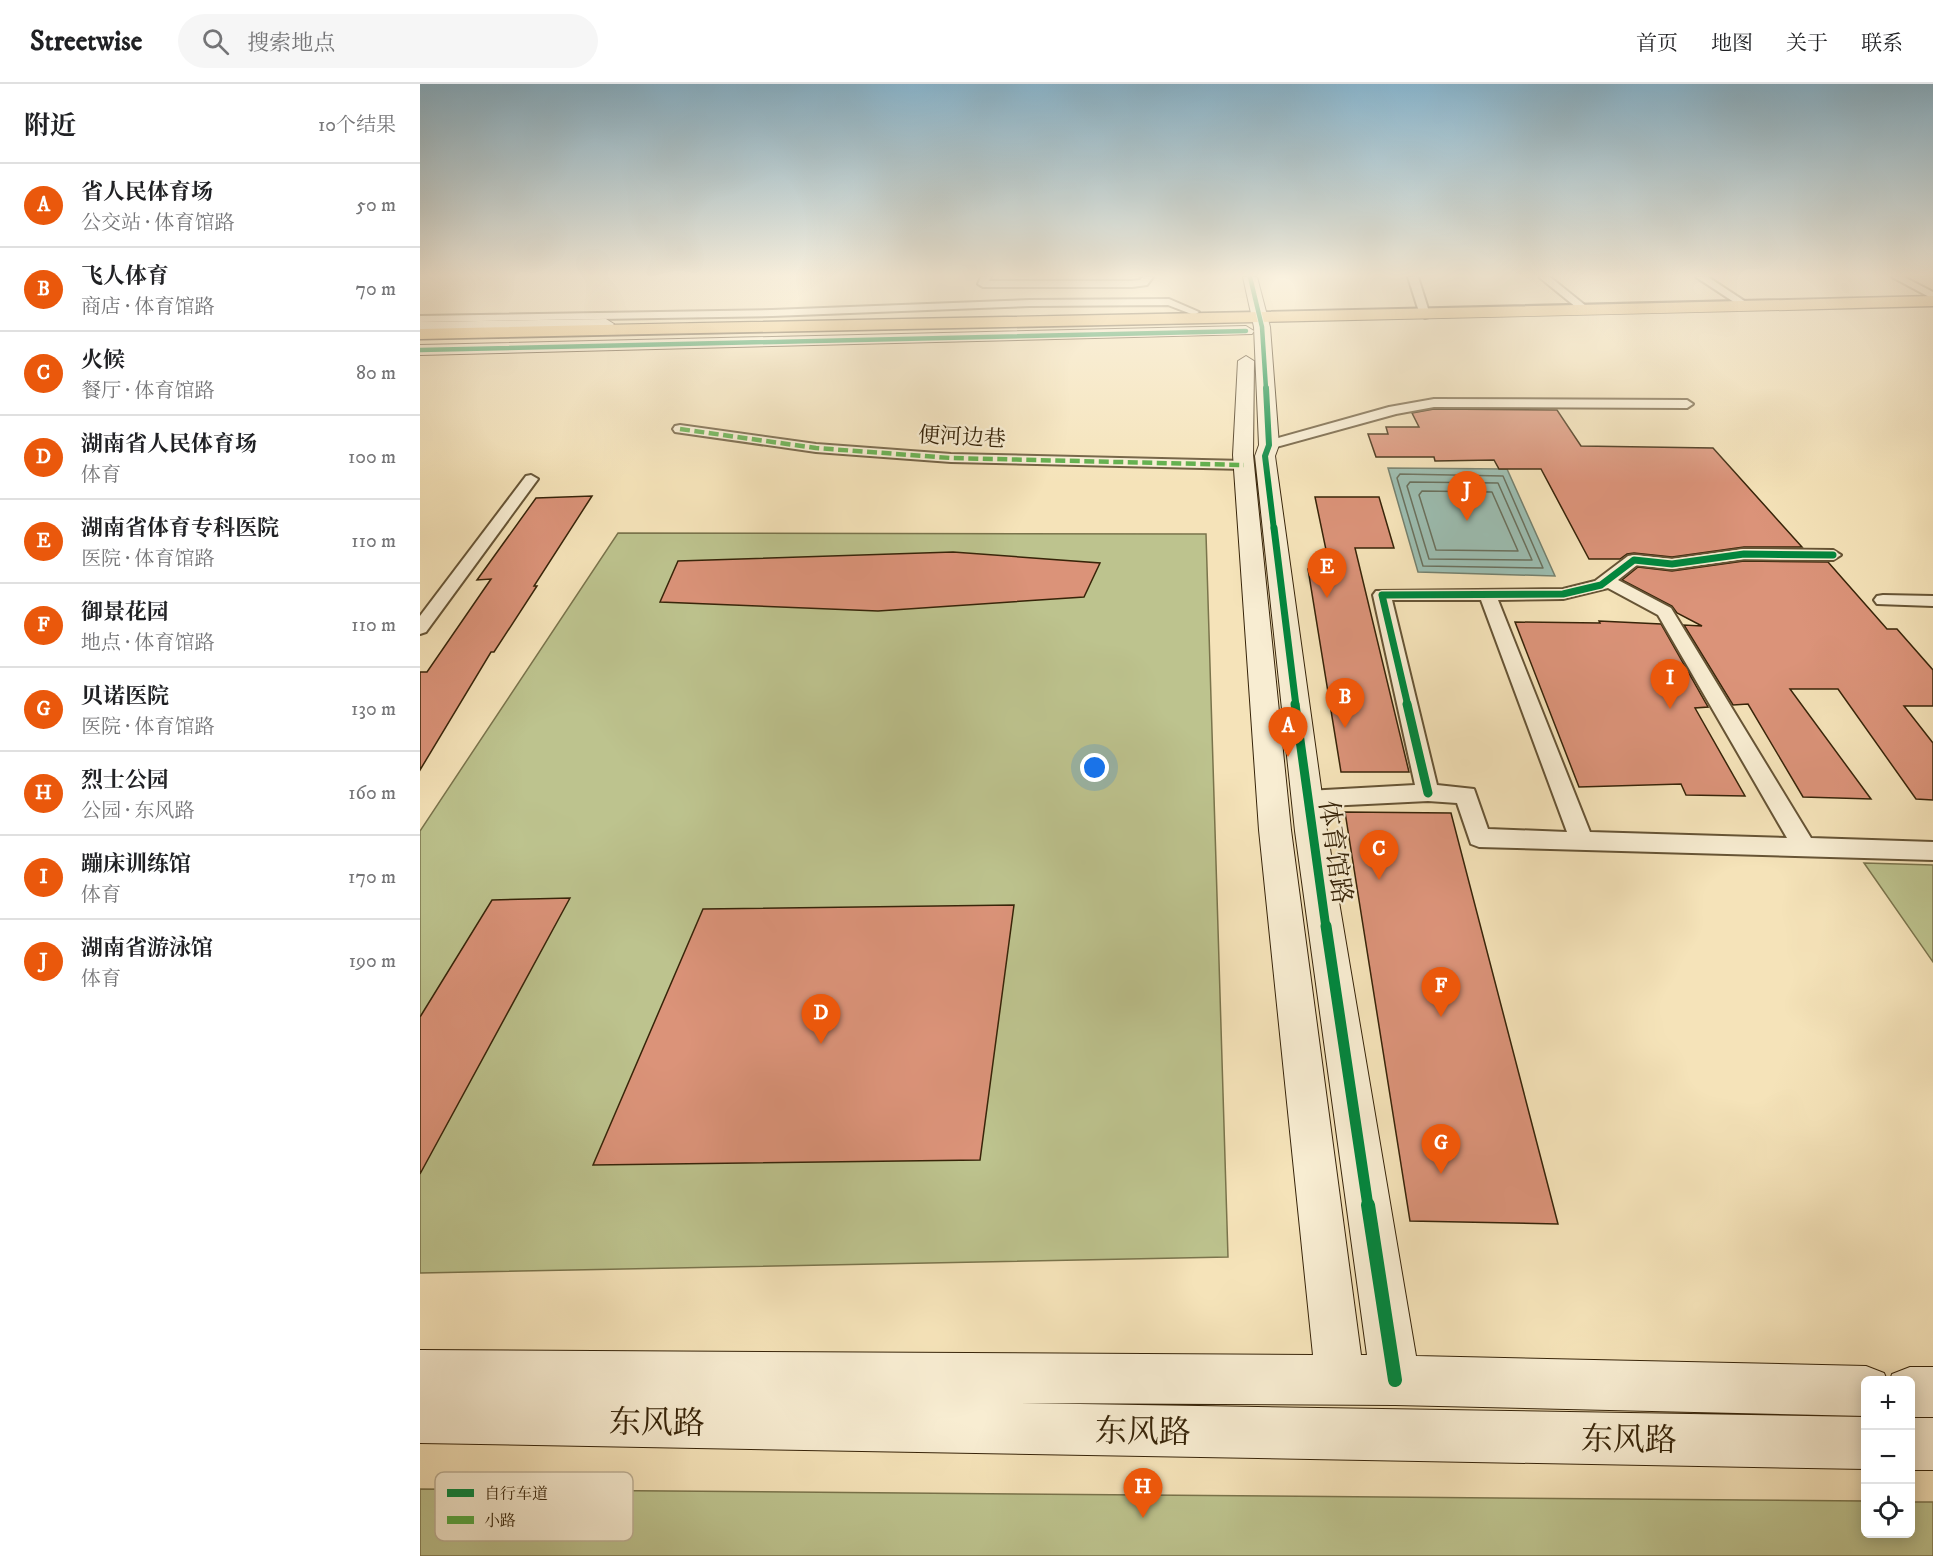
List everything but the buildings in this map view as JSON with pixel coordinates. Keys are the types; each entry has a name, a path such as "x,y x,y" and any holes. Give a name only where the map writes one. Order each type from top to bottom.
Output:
{"street":[{"path":"420,350 531,346"},
{"path":"1245,346 1244,465 1275,831 1340,1381"},
{"name":"体育馆路","path":"1250,346 1269,445 1265,456 1307,799 1395,1380"},
{"path":"1269,445 1394,410 1434,403 1688,404"},
{"name":"便河边巷","path":"680,429 816,448 951,458 1244,465"},
{"path":"420,628 531,479"},
{"path":"1428,793 1382,596 1563,594 1601,585 1634,560 1672,564 1744,554 1833,555"},
{"path":"1607,581 1665,612 1804,847"},
{"path":"1488,594 1582,841"},
{"path":"1883,600 1933,601"},
{"path":"1307,799 1428,793 1466,795 1479,838 1933,851"},
{"name":"东风路","path":"420,1375 1395,1380 1861,1391"},
{"path":"1915,1392 1933,1392"},
{"name":"东风路","path":"420,1418 1861,1443"},
{"path":"1915,1444 1933,1444"}],"green space":[{"path":"618,533 1206,534 1228,1257 420,1273 420,831"},
{"path":"1864,863 1933,865 1933,962"},
{"path":"420,1489 435,1489 435,1541 633,1541 633,1491 1861,1501 1861,1538 1915,1538 1915,1502 1933,1502 1933,1556 420,1556"}],"water":[{"path":"1388,468 1507,469 1555,576 1418,572"}],"marked path":[{"path":"680,429 816,448 951,458 1244,465"}],"cycle path":[{"path":"420,350 607,346"},
{"path":"1263,346 1269,445 1265,456 1311,831 1395,1380"},
{"path":"1428,793 1382,595 1563,594 1601,585 1634,560 1672,564 1744,554 1833,555"}],"place":[{"name":"湖南省游泳馆","path":"1467,521"},
{"name":"湖南省体育专科医院","path":"1327,598"},
{"name":"蹦床训练馆","path":"1670,709"},
{"name":"飞人体育","path":"1345,728"},
{"name":"省人民体育场","path":"1288,757"},
{"name":"火候","path":"1379,880"},
{"name":"御景花园","path":"1441,1017"},
{"name":"湖南省人民体育场","path":"821,1044"},
{"name":"贝诺医院","path":"1441,1174"},
{"name":"烈士公园","path":"1143,1518"}]}
